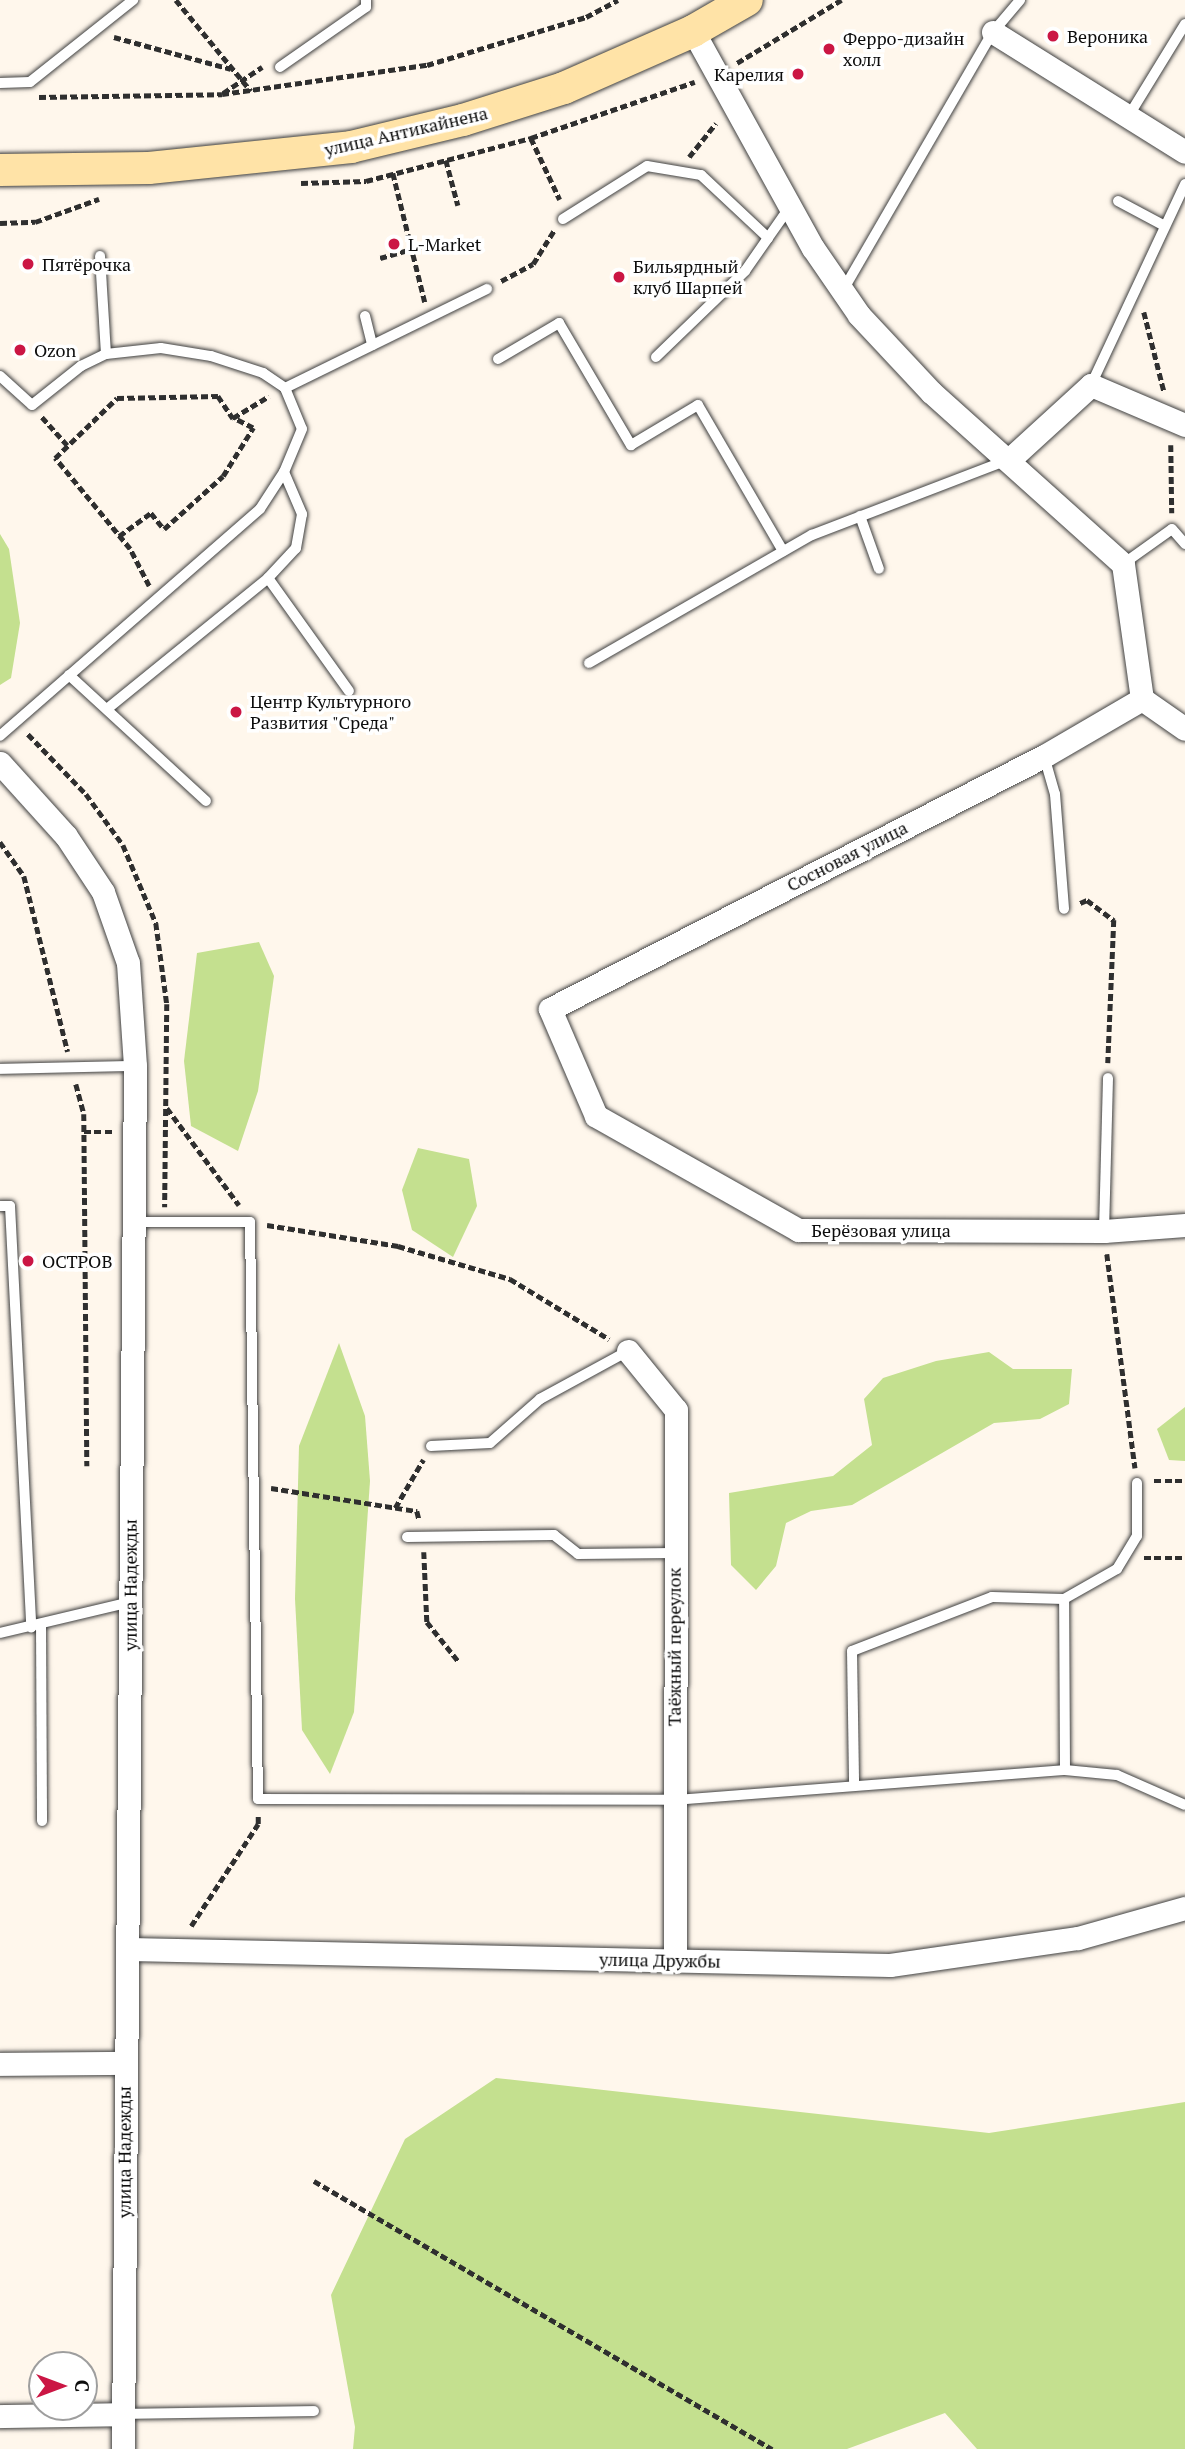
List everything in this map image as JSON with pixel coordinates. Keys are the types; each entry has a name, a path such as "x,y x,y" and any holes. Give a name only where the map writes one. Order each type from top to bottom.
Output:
{"main road":[{"name":"улица Антикайнена","path":"0,170 149,168 351,147 463,120 564,88 693,31 747,0"}],"street":[{"path":"693,31 789,208 842,292 931,392 1010,459 1123,564 1142,699 1185,729"},
{"path":"993,32 1185,152"},
{"path":"1010,459 1091,385 1178,421"},
{"name":"Сосновая улица","path":"550,1009 1044,756 1142,699"},
{"name":"улица Надежды","path":"0,762 66,836 103,892 128,963 135,1066 131,1222 129,1949 125,2063 123,2449"},
{"name":"Берёзовая улица","path":"550,1009 596,1116 798,1230 1104,1231 1185,1225"},
{"name":"Таёжный переулок","path":"628,1351 676,1410 675,1960"},
{"name":"улица Дружбы","path":"129,1949 890,1965 1078,1938 1185,1908"},
{"path":"0,2064 125,2063"},
{"path":"0,2416 122,2414"}],"lane":[{"path":"0,83 30,82 133,0"},
{"path":"275,65 366,6 366,0"},
{"path":"842,292 993,32 1020,0"},
{"path":"1127,118 1185,24"},
{"path":"562,219 647,166 701,175 768,238"},
{"path":"1091,385 1163,225 1185,184"},
{"path":"1118,201 1163,225"},
{"path":"656,358 745,271 789,208"},
{"path":"100,256 106,354"},
{"path":"285,388 487,289"},
{"path":"365,316 372,345"},
{"path":"498,359 559,323 631,445 698,405 783,551"},
{"path":"0,376 32,405 81,366 106,354 161,348 211,356 263,373 285,388 302,429 284,472 260,509 0,736"},
{"path":"589,663 783,551 860,516 1010,459"},
{"path":"107,709 268,578 296,548 302,514 284,472"},
{"path":"860,516 879,569"},
{"path":"1123,564 1172,529 1185,544"},
{"path":"268,578 349,691"},
{"path":"69,675 206,801"},
{"path":"1044,756 1055,794 1064,909"},
{"path":"0,1069 135,1066"},
{"path":"1104,1231 1108,1078"},
{"path":"0,1206 10,1206 36,1626 42,1821"},
{"path":"131,1222 250,1222 258,1799 675,1800 854,1783 1065,1770 1117,1774 1185,1805"},
{"path":"431,1446 490,1443 540,1399 628,1351"},
{"path":"854,1783 852,1651 992,1597 1064,1598 1117,1569 1137,1536 1137,1483"},
{"path":"407,1537 554,1535 579,1554 674,1553"},
{"path":"1064,1598 1065,1770"},
{"path":"0,1633 130,1602"},
{"path":"122,2414 314,2412"}],"path":[{"path":"176,0 251,91"},
{"path":"586,17 618,0"},
{"path":"94,32 231,69"},
{"path":"222,94 275,65"},
{"path":"706,136 722,116"},
{"path":"531,138 554,186"},
{"path":"446,160 458,205"},
{"path":"393,173 429,318"},
{"path":"487,289 533,264 562,219"},
{"path":"380,258 426,245"},
{"path":"1137,284 1178,421 1172,529"},
{"path":"233,418 285,388"},
{"path":"120,536 150,513 164,529 223,476 253,428 233,418 218,396 117,398 55,458 120,536 155,599"},
{"path":"32,405 67,445"},
{"path":"0,842 24,876 84,1114 87,1466"},
{"path":"1064,909 1087,900 1114,920 1108,1078"},
{"path":"167,1107 250,1222 398,1245 510,1279 628,1351"},
{"path":"1104,1231 1137,1483 1185,1480"},
{"path":"395,1508 431,1446"},
{"path":"253,1485 417,1511 423,1536 427,1622 459,1662"},
{"path":"1123,1559 1185,1558"},
{"path":"175,1950 258,1824 258,1799"},
{"path":"314,2181 772,2449"}],"green space":[{"path":"0,534 9,549 20,623 11,678 0,685"},
{"path":"259,942 274,976 258,1091 238,1151 191,1126 184,1061 197,953"},
{"path":"418,1148 469,1159 477,1206 453,1257 412,1230 402,1190"},
{"path":"339,1343 365,1416 370,1481 354,1712 330,1774 302,1730 295,1599 299,1446"},
{"path":"989,1352 1013,1369 1072,1369 1069,1404 1040,1419 994,1423 852,1505 811,1511 786,1523 776,1566 756,1590 731,1565 729,1493 833,1476 872,1445 864,1399 883,1378 936,1361"},
{"path":"1185,1407 1185,1461 1169,1460 1157,1429"},
{"path":"496,2078 989,2133 1185,2102 1185,2449 977,2449 945,2413 847,2449 353,2449 355,2427 331,2295 405,2139"}],"place":[{"name":"Вероника","path":"1053,36"},
{"name":"Ферро-дизайн холл","path":"829,49"},
{"name":"Карелия","path":"798,74"},
{"name":"L-Market","path":"394,244"},
{"name":"Пятёрочка","path":"28,264"},
{"name":"Бильярдный клуб Шарпей","path":"619,277"},
{"name":"Ozon","path":"20,350"},
{"name":"Центр Культурного Развития \"Среда\"","path":"236,712"},
{"name":"ОСТРОВ","path":"28,1261"}]}
